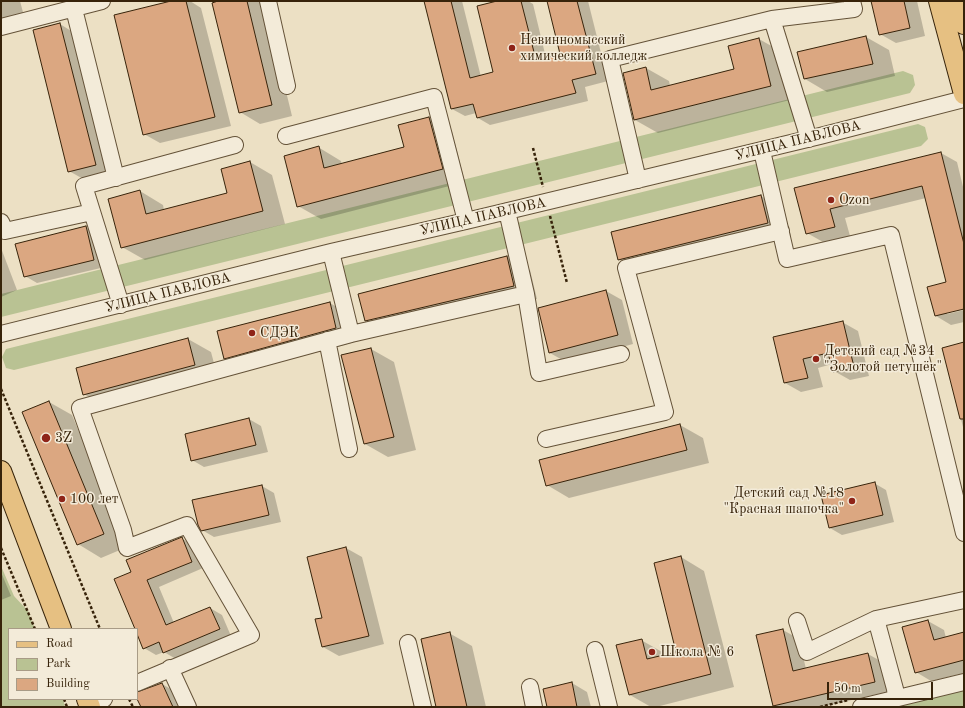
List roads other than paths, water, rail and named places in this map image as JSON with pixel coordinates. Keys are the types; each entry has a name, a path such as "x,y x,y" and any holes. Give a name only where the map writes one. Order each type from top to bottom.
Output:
{"main road":[{"path":"939,1 964,94"},
{"path":"959,1 964,24"},
{"path":"1,471 61,628"}],"street":[{"path":"1,27 102,1"},
{"path":"268,1 287,86"},
{"path":"638,180 610,59 772,19 854,9 852,1"},
{"path":"74,9 116,178"},
{"path":"772,19 809,139"},
{"path":"286,136 434,97 466,221"},
{"name":"УЛИЦА ПАВЛОВА","path":"1,334 331,252 762,151 964,99"},
{"path":"121,305 84,186 235,145"},
{"path":"762,151 787,259 891,235 964,534"},
{"path":"507,211 526,294 540,373 621,354"},
{"path":"1,222 5,231 92,212"},
{"path":"546,439 665,412 626,268 781,231"},
{"path":"331,252 350,334"},
{"path":"138,683 251,635 187,525 127,548 123,530 80,408 350,334 526,294"},
{"path":"327,340 349,449"},
{"path":"797,621 807,652 876,619 964,600"},
{"path":"876,619 895,689 896,698"},
{"path":"408,643 423,707"},
{"path":"595,650 609,707"},
{"path":"170,668 188,707"},
{"path":"861,707 964,682"},
{"path":"530,687 534,707"}],"place":[{"name":"Невинномысский химический колледж","path":"512,48"},
{"name":"Ozon","path":"831,200"},
{"name":"СДЭК","path":"252,333"},
{"name":"Детский сад №34 \"Золотой петушёк\"","path":"816,359"},
{"name":"3Z","path":"46,438"},
{"name":"100 лет","path":"62,499"},
{"name":"Детский сад №18 \"Красная шапочка\"","path":"852,501"},
{"name":"Школа № 6","path":"652,652"}]}
